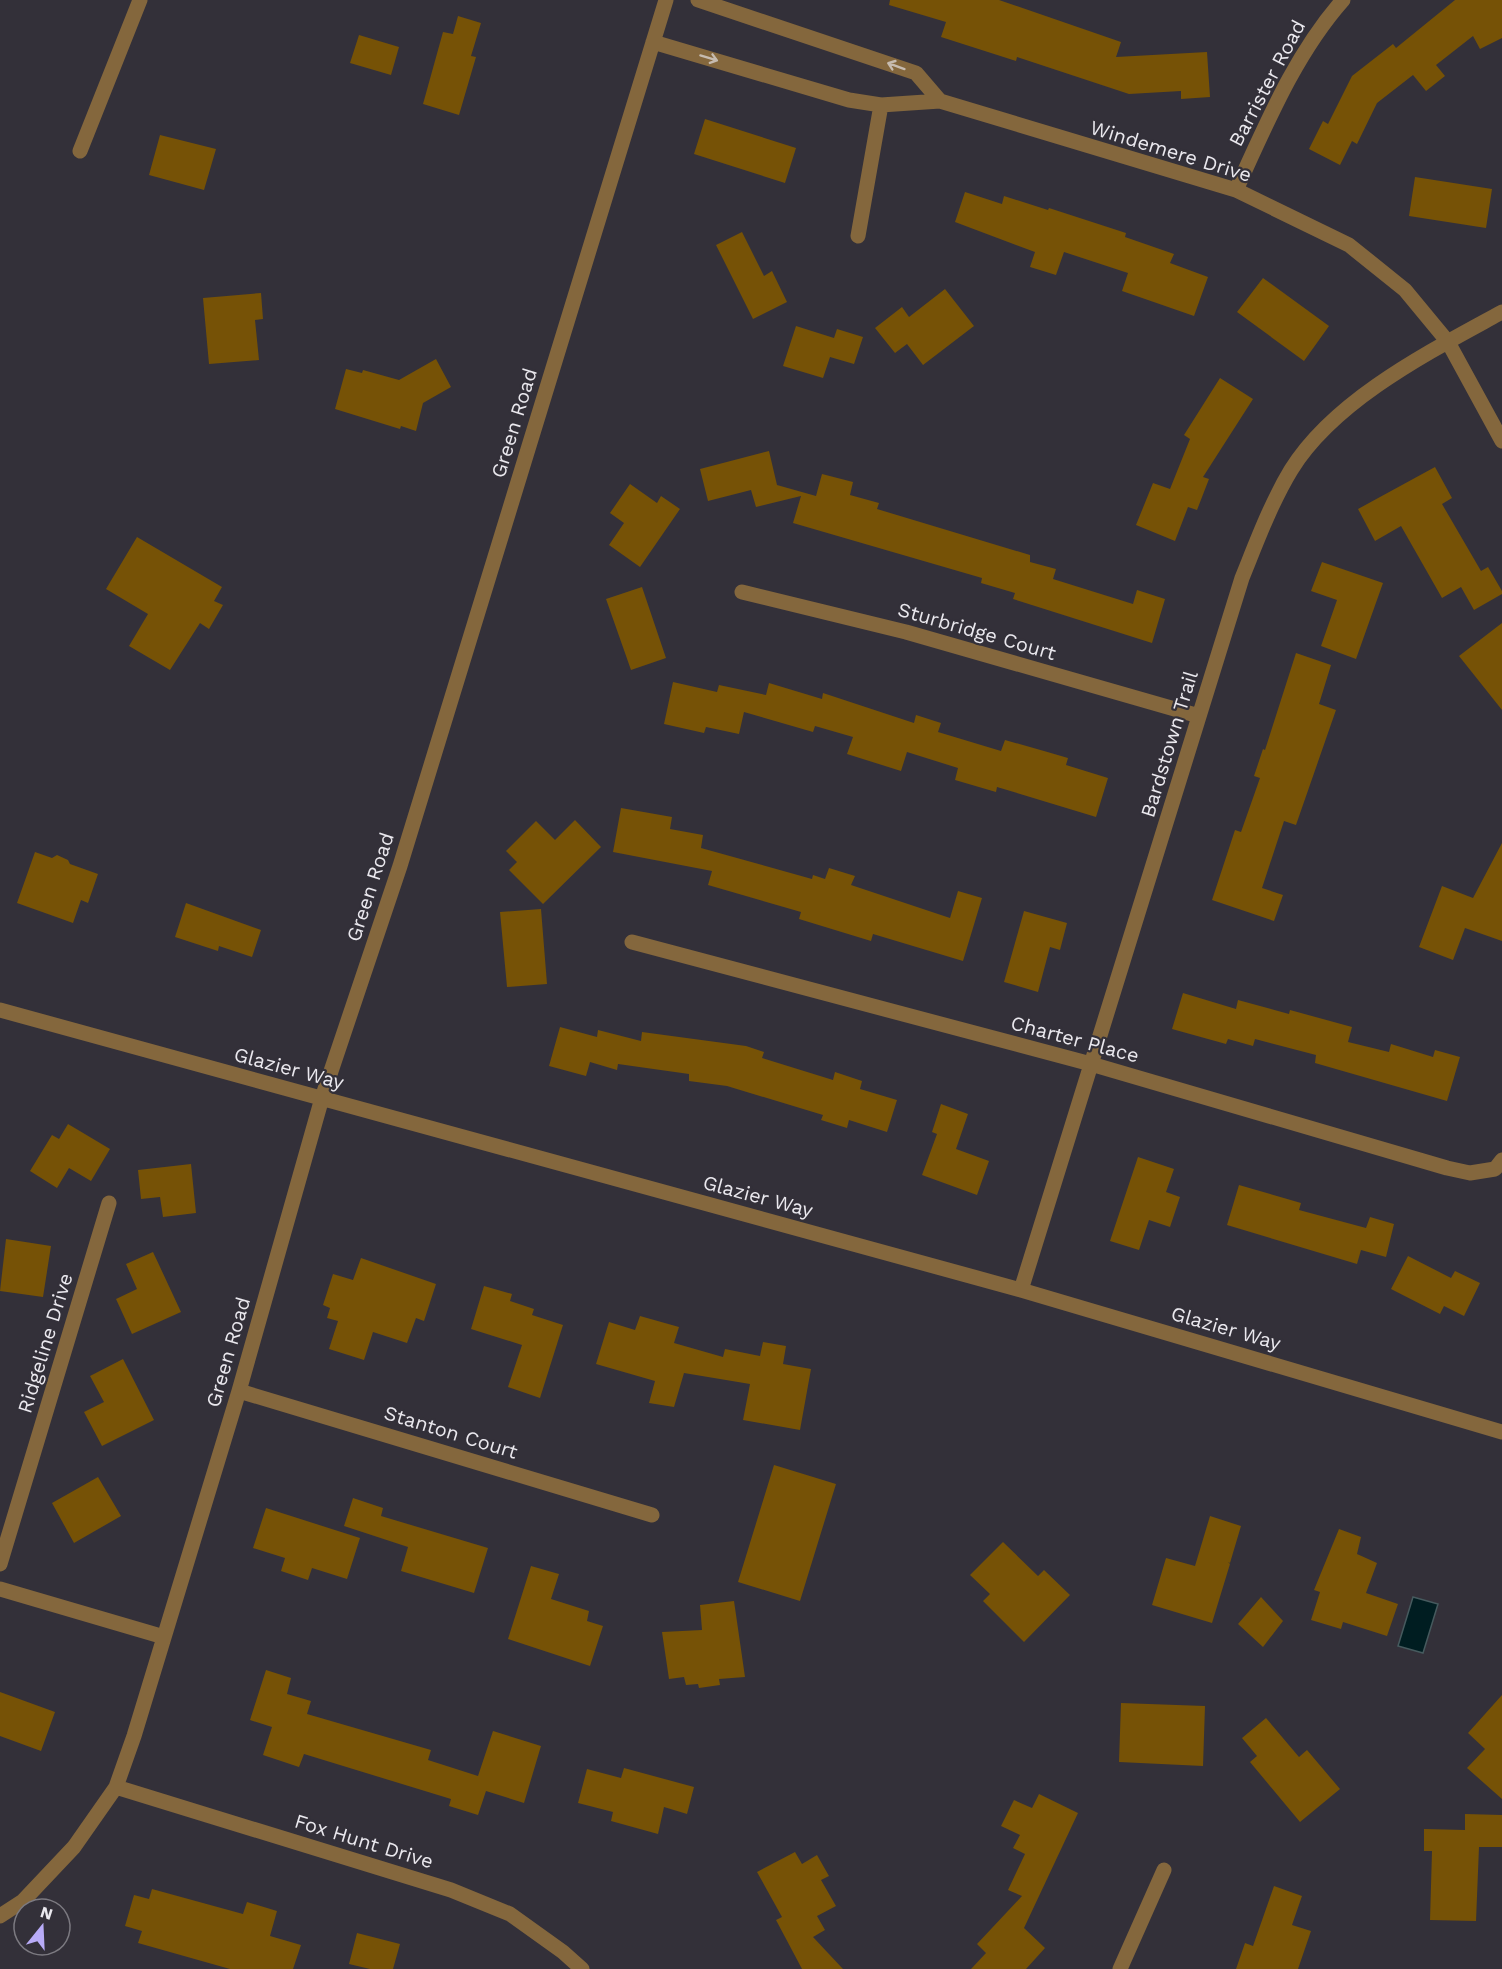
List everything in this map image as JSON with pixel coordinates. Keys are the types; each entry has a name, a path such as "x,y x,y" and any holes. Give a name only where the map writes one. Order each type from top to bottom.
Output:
{"street":[{"path":"80,151 140,0"},
{"name":"Green Road","path":"0,1916 23,1901 74,1847 116,1787 239,1390 322,1098 400,866 666,0"},
{"path":"698,0 915,73 940,101"},
{"name":"Barrister Road","path":"1236,190 1294,72 1323,22 1343,0"},
{"name":"Windemere Drive","path":"653,42 849,100 881,105 940,101 1236,190 1349,245 1405,290 1448,342 1502,441"},
{"path":"858,236 881,105"},
{"name":"Bardstown Trail","path":"1021,1290 1242,578 1265,522 1292,468 1330,423 1372,390 1448,342 1502,312"},
{"name":"Sturbridge Court","path":"742,592 906,632 1199,716"},
{"name":"Charter Place","path":"632,942 1091,1064 1447,1168 1470,1173 1495,1169 1502,1160"},
{"name":"Glazier Way","path":"0,1010 1021,1290 1502,1432"},
{"name":"Ridgeline Drive","path":"0,1564 109,1203"},
{"name":"Stanton Court","path":"239,1390 652,1515"},
{"path":"0,1589 164,1637"},
{"name":"Fox Hunt Drive","path":"116,1787 451,1890 510,1914 563,1952 582,1969"},
{"path":"1120,1969 1164,1870"}],"shaded area":[{"path":"1413,1597 1438,1604 1423,1653 1398,1646"}],"building":[{"path":"890,0 999,0 1121,42 1116,57 1207,52 1210,97 1181,99 1181,91 1129,94 1017,57 1016,61 941,37 946,22 889,5"},
{"path":"1455,0 1502,0 1502,38 1480,49 1473,36 1436,65 1445,76 1426,91 1413,75 1377,103 1357,144 1352,141 1340,165 1309,149 1323,121 1328,124 1352,76 1393,44 1396,48"},
{"path":"458,16 481,23 471,56 476,57 459,115 423,104 443,32 453,34"},
{"path":"359,35 399,47 391,75 350,63"},
{"path":"705,119 796,148 785,183 694,154"},
{"path":"160,135 216,149 204,190 149,175"},
{"path":"1415,177 1492,189 1486,228 1409,216"},
{"path":"965,192 1002,204 1004,196 1048,210 1049,208 1126,233 1125,237 1174,254 1170,263 1208,277 1194,316 1122,291 1128,273 1064,252 1056,275 1030,267 1035,252 955,222"},
{"path":"742,232 764,276 772,271 787,302 753,319 716,245"},
{"path":"1263,278 1329,326 1304,361 1237,312"},
{"path":"945,289 974,326 923,365 907,344 895,353 875,328 902,307 909,317"},
{"path":"261,293 263,319 255,320 259,360 209,364 203,298"},
{"path":"796,326 834,338 837,329 863,337 854,364 830,357 823,378 783,366"},
{"path":"436,359 451,387 423,403 416,431 401,426 400,429 335,409 346,369 362,373 363,370 399,380"},
{"path":"1220,378 1253,399 1203,477 1209,479 1197,510 1188,507 1175,541 1136,525 1153,483 1170,489 1190,439 1184,435"},
{"path":"769,451 777,485 816,496 822,474 853,482 850,495 879,503 877,509 1030,555 1030,562 1056,569 1053,579 1133,604 1137,590 1165,599 1152,643 1013,599 1015,593 981,583 982,578 793,523 801,496 756,507 751,490 708,501 700,469"},
{"path":"1435,467 1452,498 1442,504 1481,571 1488,567 1502,591 1502,594 1474,610 1461,587 1442,598 1401,526 1375,541 1358,509"},
{"path":"630,484 657,503 661,496 680,509 640,567 609,545 624,523 610,513"},
{"path":"137,537 222,587 214,601 223,605 209,629 200,623 170,670 129,646 148,614 106,589"},
{"path":"1322,562 1383,583 1356,659 1321,646 1337,600 1311,591"},
{"path":"642,587 666,658 631,670 606,599"},
{"path":"1502,623 1502,710 1459,656"},
{"path":"1296,653 1331,665 1319,704 1336,710 1296,825 1284,821 1262,888 1283,895 1274,921 1212,900 1235,830 1241,832 1260,778 1254,776 1263,749 1265,750"},
{"path":"673,682 717,692 719,685 766,695 769,683 822,699 823,693 914,723 916,715 941,723 938,732 1001,751 1005,740 1068,758 1066,765 1108,778 1096,817 997,787 996,792 955,780 958,768 907,752 901,771 847,754 853,737 815,726 813,732 744,712 739,734 706,727 704,733 664,724"},
{"path":"621,808 672,817 670,829 703,835 701,848 812,879 813,875 825,879 829,868 855,876 851,885 950,918 958,891 982,898 963,961 873,934 871,941 799,919 801,912 708,885 712,871 613,852"},
{"path":"575,820 601,847 543,904 509,870 517,862 506,851 536,821 555,840"},
{"path":"1502,843 1502,941 1465,928 1453,960 1419,947 1442,886 1473,898"},
{"path":"35,852 52,858 57,855 68,860 70,864 98,874 88,903 81,900 73,923 17,903"},
{"path":"186,903 261,930 252,957 219,946 218,951 175,937"},
{"path":"541,909 547,984 507,987 500,912"},
{"path":"1024,911 1067,923 1060,950 1050,947 1038,992 1004,982"},
{"path":"1183,993 1236,1009 1238,1000 1289,1014 1290,1010 1352,1027 1348,1042 1389,1052 1391,1044 1433,1057 1435,1050 1460,1057 1447,1101 1315,1063 1316,1055 1255,1039 1253,1046 1228,1039 1226,1044 1172,1029"},
{"path":"560,1027 597,1037 598,1030 641,1041 642,1032 746,1046 764,1052 762,1058 833,1080 835,1072 862,1081 860,1089 897,1100 887,1132 849,1120 847,1128 821,1120 823,1115 727,1086 689,1081 689,1074 618,1064 617,1070 590,1062 586,1076 549,1066"},
{"path":"941,1104 968,1114 956,1149 989,1161 977,1195 922,1175 937,1134 932,1132"},
{"path":"68,1124 110,1149 91,1181 69,1168 57,1188 30,1171 52,1135 59,1139"},
{"path":"1138,1157 1174,1169 1166,1192 1180,1197 1170,1227 1149,1220 1139,1250 1110,1241"},
{"path":"191,1164 196,1213 163,1217 160,1197 141,1199 138,1170"},
{"path":"1239,1185 1301,1203 1299,1210 1366,1228 1370,1217 1394,1224 1386,1257 1361,1250 1357,1264 1227,1225"},
{"path":"6,1239 51,1246 43,1297 0,1291"},
{"path":"153,1252 181,1312 132,1334 116,1299 137,1289 126,1264"},
{"path":"1408,1256 1451,1278 1455,1271 1480,1283 1464,1316 1444,1306 1440,1314 1391,1289"},
{"path":"361,1258 436,1284 424,1321 416,1318 407,1343 373,1332 364,1360 329,1349 338,1321 327,1318 330,1308 323,1305 333,1274 353,1280"},
{"path":"484,1286 512,1294 510,1301 534,1309 532,1315 563,1325 540,1398 508,1387 522,1345 471,1329"},
{"path":"640,1316 679,1327 674,1343 723,1357 725,1349 760,1356 763,1342 786,1346 783,1364 811,1369 800,1430 743,1420 750,1384 684,1373 674,1407 649,1403 655,1381 596,1364 609,1322 635,1330"},
{"path":"123,1359 154,1420 102,1446 84,1412 104,1402 90,1376"},
{"path":"774,1465 836,1484 800,1601 738,1582"},
{"path":"98,1477 121,1516 74,1543 52,1503"},
{"path":"353,1498 383,1508 381,1516 488,1548 474,1593 401,1571 408,1547 344,1526"},
{"path":"266,1508 360,1538 347,1579 312,1568 308,1580 281,1571 285,1558 253,1548"},
{"path":"1210,1516 1241,1526 1230,1563 1228,1562 1230,1564 1212,1623 1152,1605 1166,1558 1195,1566"},
{"path":"1339,1529 1361,1537 1357,1554 1377,1563 1366,1593 1398,1604 1387,1636 1343,1622 1341,1629 1311,1620 1320,1592 1314,1590"},
{"path":"1003,1542 1038,1576 1044,1570 1070,1595 1024,1642 983,1601 990,1594 970,1575"},
{"path":"531,1566 559,1574 551,1599 589,1611 587,1621 603,1626 590,1666 508,1639"},
{"path":"1261,1597 1283,1621 1263,1647 1238,1624"},
{"path":"734,1601 745,1677 719,1679 720,1685 699,1688 698,1684 686,1685 684,1677 669,1679 662,1632 702,1630 700,1605"},
{"path":"266,1670 291,1678 287,1694 311,1701 307,1714 431,1750 428,1760 478,1776 493,1731 541,1746 524,1803 486,1791 478,1815 449,1806 451,1799 304,1754 299,1767 263,1755 272,1727 250,1720"},
{"path":"0,1692 55,1712 41,1751 0,1736"},
{"path":"1502,1695 1502,1799 1467,1768 1485,1749 1468,1733"},
{"path":"1121,1703 1205,1706 1203,1766 1119,1762"},
{"path":"1266,1718 1299,1757 1307,1750 1340,1789 1300,1822 1250,1762 1257,1756 1242,1738"},
{"path":"624,1768 694,1787 687,1814 664,1807 658,1834 611,1821 613,1812 578,1803 587,1769 621,1778"},
{"path":"1039,1794 1078,1813 1024,1928 1045,1948 1026,1969 971,1969 986,1953 977,1944 1022,1896 1008,1890 1025,1854 1013,1848 1020,1835 1001,1826 1014,1800 1032,1808"},
{"path":"1465,1814 1502,1815 1502,1847 1479,1847 1476,1921 1430,1920 1432,1851 1424,1851 1424,1829 1465,1830"},
{"path":"795,1852 802,1864 817,1855 829,1876 821,1880 836,1906 817,1916 825,1930 813,1937 843,1969 802,1969 776,1920 782,1917 757,1872"},
{"path":"1274,1886 1302,1896 1292,1925 1311,1931 1298,1969 1236,1969 1245,1943 1253,1946"},
{"path":"152,1889 243,1914 247,1902 277,1911 270,1936 301,1945 293,1969 230,1969 138,1943 142,1931 125,1926 134,1895 149,1899"},
{"path":"357,1933 400,1944 393,1969 370,1969 349,1964"}]}
